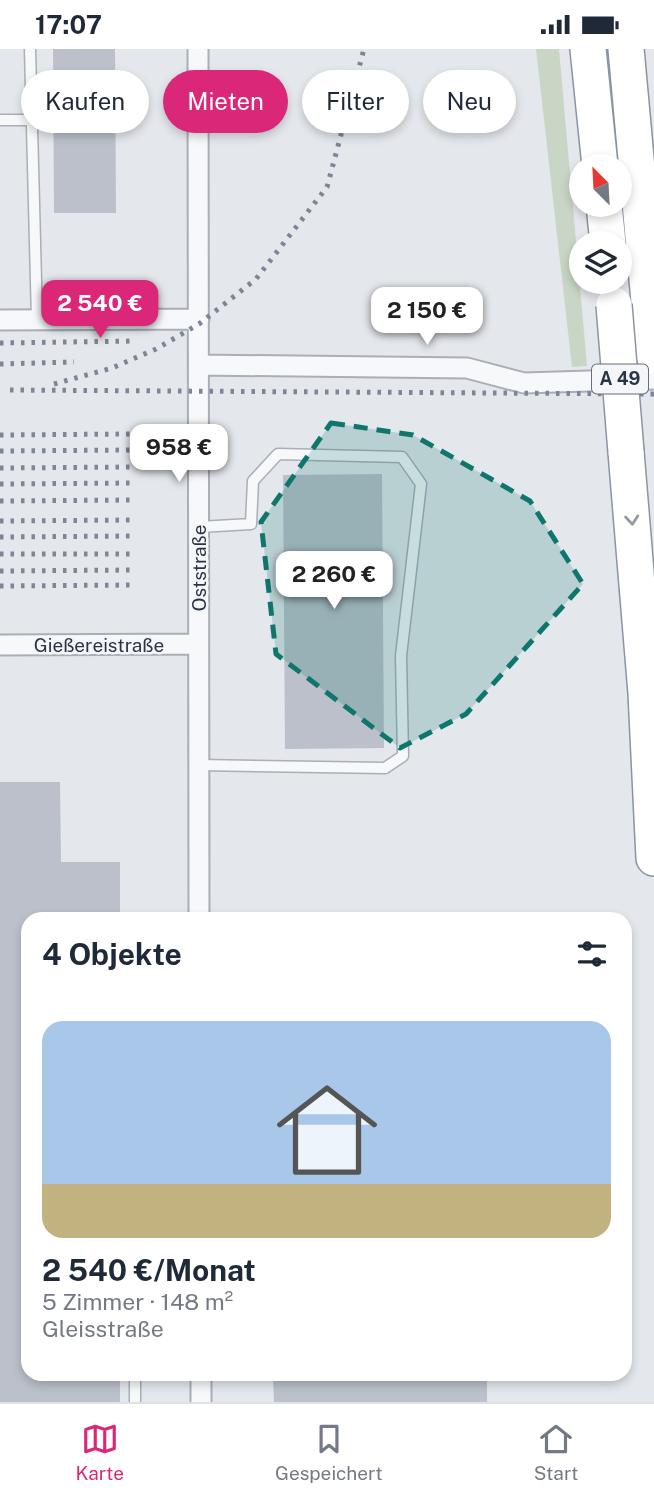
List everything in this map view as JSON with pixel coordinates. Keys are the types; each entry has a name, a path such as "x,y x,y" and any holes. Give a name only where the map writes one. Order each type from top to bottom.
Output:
{"highway":[{"path":"588,49 599,154"},
{"name":"A 49","path":"625,49 654,356"},
{"name":"A 49","path":"613,294 646,693 654,859"}],"street":[{"name":"Oststraße","path":"198,49 199,912"},
{"path":"0,320 199,319"},
{"path":"199,365 467,367 524,383 654,379"},
{"name":"Gießereistraße","path":"0,645 198,644"},
{"path":"201,1381 201,1402"}],"lane":[{"path":"30,49 31,70"},
{"path":"0,120 21,120"},
{"path":"32,133 37,320"},
{"path":"199,527 251,524 253,481 278,454 402,457 421,484 401,656 403,756 385,768 199,765"},
{"path":"135,1381 135,1402"}],"highlighted area":[{"path":"331,423 413,435 530,501 583,584 466,714 400,748 276,654 261,522"}],"green space":[{"path":"536,49 559,49 569,162 569,217 574,217 575,231 569,231 569,294 581,294 587,366 572,367"}],"building":[{"path":"53,49 115,49 115,70 53,70"},
{"path":"54,133 116,133 116,213 54,213"},
{"path":"382,474 384,748 285,749 283,475"},
{"path":"0,782 60,782 61,862 120,862 120,912 21,912 21,1381 120,1381 120,1402 0,1402"},
{"path":"273,1381 487,1381 487,1402 274,1402"}],"railway":[{"path":"54,384 112,368 156,349 199,324 256,279 327,187 364,49"},
{"path":"0,343 136,341"},
{"path":"0,364 74,362"},
{"path":"10,390 654,394"},
{"path":"0,435 132,434"},
{"path":"0,451 132,450"},
{"path":"0,468 132,467"},
{"path":"0,484 133,483"},
{"path":"0,501 133,500"},
{"path":"0,521 133,520"},
{"path":"0,537 133,536"},
{"path":"0,554 134,554"},
{"path":"0,571 134,570"},
{"path":"0,586 134,585"}]}
